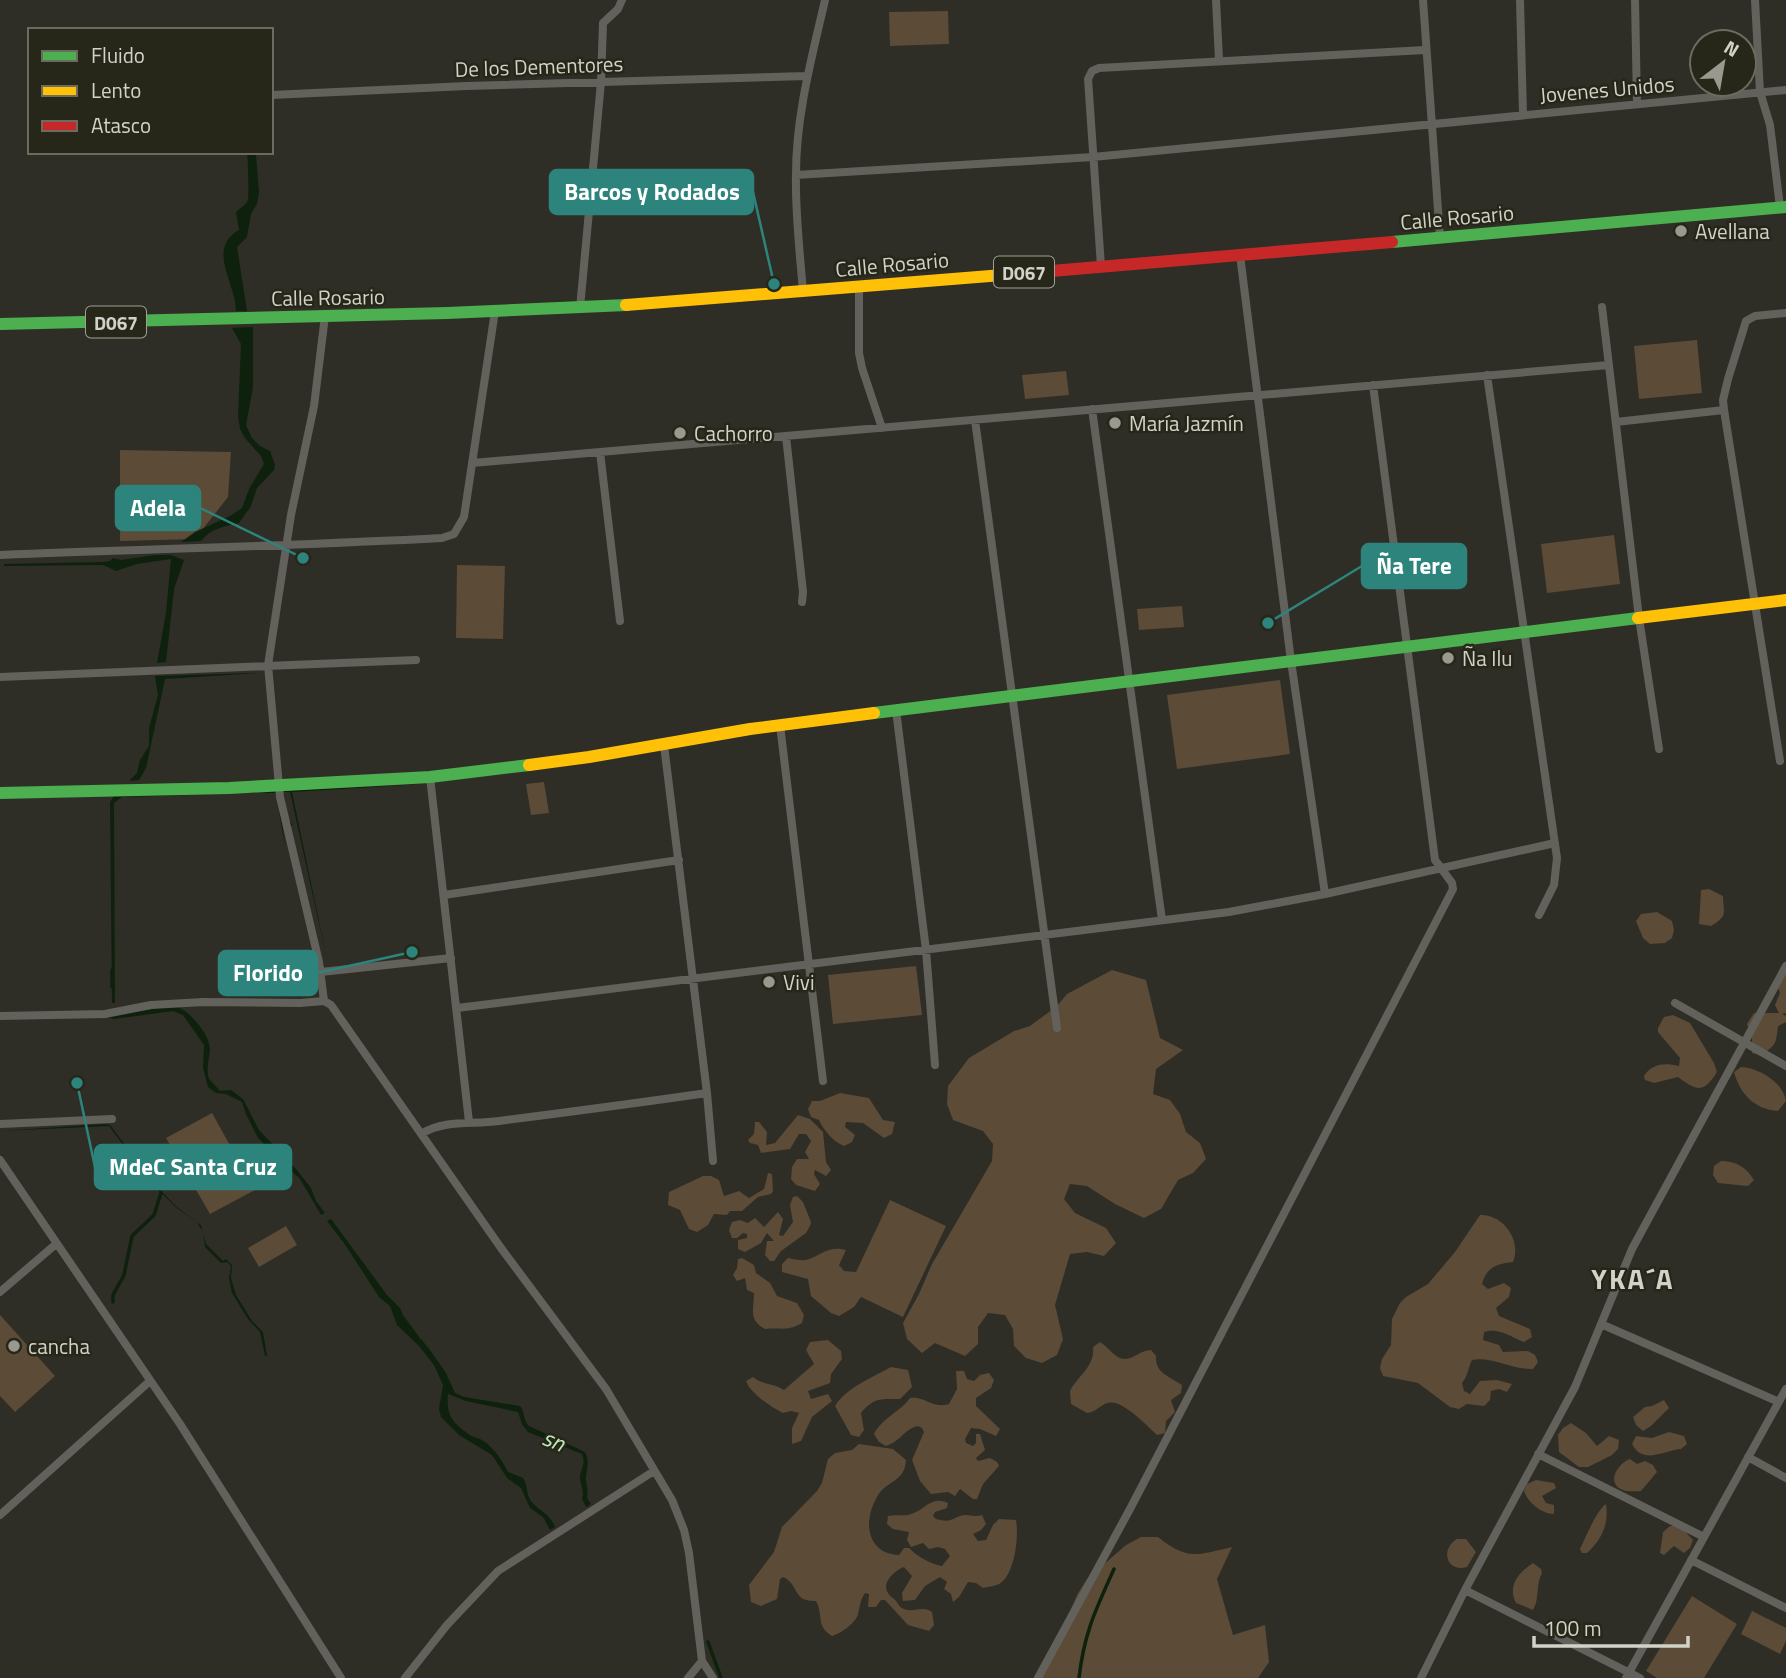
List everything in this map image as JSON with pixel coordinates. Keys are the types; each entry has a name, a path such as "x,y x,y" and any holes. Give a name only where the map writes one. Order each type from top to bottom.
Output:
{"street":[{"path":"580,308 601,82 603,23 618,9 622,0"},
{"path":"803,292 796,175 797,147 807,76 825,0"},
{"path":"1216,0 1219,60"},
{"path":"1423,0 1440,238"},
{"path":"1520,0 1523,114"},
{"path":"1635,0 1637,104"},
{"path":"1755,0 1760,92 1770,125 1783,207"},
{"path":"1101,265 1088,79 1092,71 1099,68 1219,60 1425,50"},
{"name":"De los Dementores","path":"273,95 807,76"},
{"name":"Jovenes Unidos","path":"796,175 1093,157 1786,90"},
{"name":"Calle Rosario","path":"0,324 580,308 803,292 1783,207"},
{"path":"1240,255 1291,661 1325,894"},
{"path":"859,286 859,353 882,428"},
{"path":"1602,307 1639,618 1659,749"},
{"path":"0,555 198,547 286,547 442,538 454,534 464,517 495,311"},
{"path":"1780,761 1723,400 1746,321 1755,316 1786,313"},
{"path":"324,1001 321,972 279,786 268,665 286,547 314,407 326,316"},
{"path":"472,463 1609,365"},
{"path":"1487,375 1555,843 1556,875 1539,915"},
{"path":"1038,1678 1130,1509 1451,897 1452,883 1435,860 1373,385"},
{"path":"1092,410 1162,920"},
{"path":"1616,422 1724,410"},
{"path":"975,420 1057,1028"},
{"path":"786,436 802,602"},
{"path":"600,452 620,621"},
{"path":"0,793 279,786 430,777 664,745 780,725 1786,600"},
{"path":"0,677 416,660"},
{"path":"896,710 926,950 935,1065"},
{"path":"780,725 823,1081"},
{"path":"664,745 713,1161"},
{"path":"430,777 469,1122"},
{"path":"457,1009 1229,912 1325,894 1555,843"},
{"path":"444,895 678,860"},
{"path":"321,972 451,958"},
{"path":"1421,1678 1465,1590 1575,1387 1632,1249 1786,966"},
{"path":"0,1016 105,1014 151,1005 203,1002 324,1001 335,1009 501,1248 606,1389 672,1500 684,1530 702,1661 713,1678"},
{"path":"1675,1003 1786,1066"},
{"path":"421,1134 437,1126 494,1122 707,1093"},
{"path":"0,1124 112,1119"},
{"path":"0,1160 150,1381 341,1678"},
{"path":"0,1292 56,1244"},
{"path":"1601,1324 1779,1402"},
{"path":"0,1515 150,1381"},
{"path":"1628,1675 1786,1389"},
{"path":"1538,1454 1704,1537"},
{"path":"1748,1457 1786,1478"},
{"path":"405,1678 447,1625 498,1571 654,1471"},
{"path":"1691,1559 1786,1608"},
{"path":"1465,1590 1628,1675 1640,1678"},
{"path":"688,1678 702,1661"}],"shaded area":[{"path":"948,11 949,44 890,46 889,12"},
{"path":"1697,340 1702,393 1639,399 1634,346"},
{"path":"1066,371 1069,395 1025,399 1022,375"},
{"path":"120,450 231,452 228,497 195,539 120,541"},
{"path":"1614,535 1620,584 1547,593 1541,544"},
{"path":"457,565 505,566 503,639 456,638"},
{"path":"1182,606 1184,627 1139,630 1137,609"},
{"path":"1280,680 1290,754 1177,769 1167,695"},
{"path":"544,782 549,813 531,815 526,784"},
{"path":"1709,889 1723,896 1724,910 1723,916 1711,926 1699,924 1701,890"},
{"path":"1657,912 1672,921 1674,930 1672,938 1665,943 1650,944 1643,938 1636,921 1641,914"},
{"path":"916,966 922,1015 833,1024 828,975"},
{"path":"1112,970 1146,980 1160,1038 1183,1050 1156,1069 1153,1094 1170,1100 1180,1114 1186,1132 1200,1143 1206,1159 1193,1173 1178,1180 1161,1209 1144,1218 1087,1186 1070,1184 1064,1199 1075,1213 1106,1228 1116,1243 1104,1256 1087,1252 1070,1254 1055,1305 1063,1339 1057,1355 1042,1363 1026,1358 1014,1346 1013,1329 1005,1315 988,1313 978,1327 978,1344 965,1356 935,1343 922,1353 907,1339 903,1323 932,1264 992,1161 993,1144 983,1131 953,1120 947,1104 948,1086 969,1058 1014,1031 1030,1026 1057,1006 1067,994"},
{"path":"1786,974 1786,1013 1782,1014 1786,1016 1786,1022 1778,1026 1776,1041 1772,1047 1760,1055 1752,1053 1752,1040 1747,1024 1754,1013 1779,1013 1775,1005 1780,993 1776,981"},
{"path":"1673,1015 1690,1023 1714,1063 1717,1072 1704,1087 1695,1087 1678,1077 1654,1083 1645,1080 1644,1076 1655,1066 1679,1066 1680,1058 1658,1032 1664,1017"},
{"path":"1741,1067 1762,1073 1775,1082 1786,1101 1778,1111 1769,1110 1749,1099 1734,1072"},
{"path":"840,1093 869,1098 883,1120 895,1122 892,1134 884,1138 863,1123 846,1122 845,1127 855,1135 852,1142 844,1146 836,1142 819,1120 811,1117 808,1109 812,1101 820,1101"},
{"path":"212,1113 255,1190 210,1214 166,1138"},
{"path":"798,1115 810,1119 823,1132 826,1162 831,1170 826,1176 815,1170 814,1174 820,1184 815,1191 796,1185 791,1179 792,1167 797,1159 809,1159 805,1152 811,1141 806,1134 799,1134 790,1149 761,1153 758,1145 748,1140 754,1134 755,1122 759,1122 767,1132 766,1145 775,1143"},
{"path":"1721,1161 1740,1166 1754,1180 1748,1186 1718,1183 1713,1175 1714,1166"},
{"path":"768,1173 772,1174 771,1194 758,1197 742,1211 730,1211 727,1215 714,1214 708,1225 697,1232 689,1229 680,1210 668,1205 669,1192 703,1176 719,1180 724,1196 739,1191 749,1198 764,1189"},
{"path":"797,1196 803,1202 811,1222 806,1233 781,1251 774,1261 770,1261 765,1255 767,1241 774,1241 767,1233 761,1243 745,1252 738,1249 738,1240 747,1238 747,1234 732,1238 729,1230 732,1222 740,1220 748,1223 755,1218 764,1227 778,1212 783,1219 779,1235 783,1236 793,1222 790,1205 793,1197"},
{"path":"890,1200 946,1226 903,1317 861,1297 854,1307 839,1316 831,1313 811,1296 808,1279 782,1272 782,1264 788,1258 806,1260 825,1251 840,1249 846,1250 839,1265 844,1271 856,1272"},
{"path":"1480,1215 1496,1219 1503,1224 1513,1237 1515,1245 1513,1262 1493,1267 1482,1284 1488,1289 1504,1283 1511,1288 1509,1297 1496,1308 1499,1316 1530,1329 1532,1337 1524,1342 1505,1333 1489,1331 1484,1332 1483,1340 1499,1345 1503,1352 1528,1351 1535,1355 1538,1362 1533,1369 1487,1360 1472,1360 1462,1383 1464,1391 1470,1394 1480,1381 1497,1380 1512,1384 1507,1392 1499,1389 1491,1391 1490,1400 1484,1406 1467,1404 1459,1409 1450,1407 1418,1383 1383,1376 1380,1368 1391,1345 1392,1319 1400,1303 1428,1284 1455,1252"},
{"path":"286,1226 297,1245 259,1267 248,1248"},
{"path":"742,1258 754,1265 756,1273 770,1283 777,1296 797,1303 804,1315 802,1323 787,1328 765,1329 756,1322 753,1314 754,1293 747,1290 745,1278 737,1281 733,1275 738,1259"},
{"name":"cancha","path":"0,1315 55,1376 15,1412 0,1396"},
{"path":"828,1340 841,1351 842,1359 831,1374 830,1383 808,1391 811,1399 828,1394 832,1401 812,1417 801,1441 792,1444 792,1428 799,1413 783,1413 772,1407 756,1395 746,1381 753,1377 784,1390 814,1364 806,1350 810,1342"},
{"path":"1100,1342 1123,1359 1151,1350 1160,1370 1182,1385 1181,1393 1171,1400 1175,1412 1166,1421 1165,1433 1157,1435 1120,1405 1107,1403 1087,1413 1071,1404 1070,1391 1089,1365 1093,1347"},
{"path":"891,1367 908,1370 912,1387 900,1399 883,1399 870,1404 861,1413 864,1430 859,1437 851,1435 835,1406 853,1388"},
{"path":"956,1371 964,1371 967,1379 974,1381 980,1375 989,1373 994,1380 991,1388 976,1398 976,1406 1000,1429 996,1436 971,1428 965,1439 966,1443 973,1446 976,1443 976,1434 980,1434 985,1450 976,1458 978,1461 990,1458 999,1466 983,1484 977,1499 960,1489 955,1496 948,1492 931,1494 920,1481 912,1460 924,1432 922,1428 913,1428 886,1446 879,1442 874,1434 910,1398 938,1405 949,1404 957,1389"},
{"path":"1664,1400 1669,1408 1651,1426 1643,1431 1636,1425 1633,1417 1645,1407"},
{"path":"1571,1423 1586,1433 1597,1446 1609,1436 1619,1440 1618,1449 1588,1467 1579,1467 1559,1452 1558,1435"},
{"path":"1669,1432 1684,1436 1687,1444 1681,1449 1647,1455 1636,1450 1632,1444 1636,1436 1652,1438"},
{"path":"859,1444 893,1449 906,1460 899,1477 877,1497 870,1516 870,1534 874,1542 888,1553 899,1555 904,1548 909,1548 924,1559 942,1566 950,1556 945,1549 929,1549 923,1543 911,1547 907,1540 909,1532 893,1529 887,1524 888,1516 911,1514 933,1502 948,1503 947,1508 935,1512 933,1516 936,1519 946,1521 965,1515 982,1515 986,1524 973,1534 978,1541 986,1540 999,1519 1016,1520 1017,1535 1012,1564 999,1584 983,1588 968,1582 953,1602 951,1594 944,1589 947,1582 940,1577 925,1586 915,1600 903,1601 902,1593 912,1576 904,1567 890,1577 886,1589 900,1607 932,1612 934,1625 929,1631 908,1625 885,1600 881,1600 876,1607 868,1607 869,1594 865,1593 854,1621 832,1636 823,1628 816,1601 803,1599 783,1577 780,1579 777,1599 761,1606 751,1602 749,1585 774,1552 782,1527 817,1491 822,1483 828,1459 835,1453 852,1450"},
{"path":"1630,1459 1637,1464 1645,1461 1653,1465 1657,1472 1641,1491 1625,1491 1615,1483 1615,1473"},
{"path":"1536,1480 1554,1483 1556,1488 1542,1496 1546,1503 1554,1505 1554,1514 1540,1510 1526,1495 1524,1491 1527,1484"},
{"path":"1606,1504 1605,1524 1600,1537 1587,1553 1582,1553 1580,1549"},
{"path":"1670,1526 1680,1526 1693,1540 1684,1553 1674,1546 1664,1555 1660,1553 1663,1532"},
{"path":"1141,1537 1158,1537 1177,1550 1193,1554 1232,1547 1217,1579 1233,1635 1265,1625 1269,1662 1258,1678 1036,1678 1058,1640 1077,1595 1087,1579 1126,1545"},
{"path":"1457,1539 1466,1539 1476,1552 1467,1567 1454,1567 1448,1559 1448,1548"},
{"path":"1533,1563 1542,1573 1533,1610 1516,1603 1513,1591 1519,1575"},
{"path":"1692,1596 1737,1624 1704,1678 1657,1678 1646,1671"},
{"path":"1752,1611 1786,1628 1786,1641 1780,1654 1741,1634"}],"water":[{"path":"247,154 256,154 259,192 257,204 251,214 247,237 237,247 247,311 236,311 224,257 229,238 239,230 236,212 248,200"},
{"path":"253,327 253,387 246,425 252,438 270,451 274,470 257,488 251,506 239,523 213,531 201,541 181,542 242,508 249,489 264,464 240,429 238,416 241,344 232,328"},
{"path":"171,555 184,560 174,589 166,662 157,663 166,613 171,559 137,564 116,571 103,565 4,566 103,562 113,558 121,560"},
{"path":"260,673 165,679 146,768 139,780 129,781 137,773 140,760 149,746 149,728 158,695 155,676"},
{"path":"422,784 292,792 328,964 290,792 282,792 288,818 293,826 282,821 285,847 276,793 233,793"},
{"path":"224,794 122,797 114,803 115,1003 112,1003 110,802 114,796"},
{"path":"175,1006 192,1017 203,1030 210,1050 209,1079 220,1091 231,1090 243,1099 259,1130 296,1169 325,1213 321,1215 300,1179 258,1138 242,1102 226,1094 216,1093 208,1087 203,1068 204,1045 183,1015 173,1011 114,1019 108,1017 113,1014"},
{"path":"110,1125 157,1187 196,1221 178,1209 156,1188 109,1126 0,1131"},
{"name":"sn","path":"331,1219 387,1295 400,1308 410,1331 430,1350 446,1373 455,1393 464,1397 520,1406 529,1426 585,1452 588,1463 587,1498 591,1504 586,1507 582,1499 582,1454 528,1432 518,1412 466,1401 448,1394 449,1413 455,1422 470,1435 489,1445 508,1472 523,1478 531,1501 553,1522 555,1527 550,1530 543,1517 530,1508 521,1488 507,1478 492,1455 459,1435 441,1417 439,1409 443,1385 434,1365 397,1325 390,1306 379,1297 327,1221"},
{"path":"203,1233 206,1244 223,1261 226,1259 232,1265 231,1278 236,1295 252,1321 263,1332 267,1356 260,1332 248,1319 232,1293 229,1278 231,1266 227,1262 221,1263 205,1247"}],"waterway":[{"path":"112,970 112,987"},
{"path":"113,1302 113,1295 124,1275 132,1236 154,1215 161,1193"},
{"path":"403,1318 417,1337"},
{"path":"1079,1678 1096,1609 1114,1569"},
{"path":"708,1642 721,1678"}],"traffic: fast":[{"path":"1392,242 1786,207"},
{"path":"0,324 447,313 626,305"},
{"path":"874,713 1638,618"},
{"path":"0,793 229,788 430,777 529,765"}],"traffic: slow":[{"path":"626,305 1028,273"},
{"path":"1638,618 1786,600"},
{"path":"529,765 750,729 874,713"}],"traffic: jam":[{"path":"1028,273 1392,242"}],"place":[{"name":"Avellana","path":"1681,231"},
{"name":"Barcos y Rodados","path":"774,284"},
{"name":"María Jazmín","path":"1115,423"},
{"name":"Cachorro","path":"680,433"},
{"name":"Adela","path":"303,558"},
{"name":"Ña Tere","path":"1268,623"},
{"name":"Ña Ilu","path":"1448,658"},
{"name":"Florido","path":"412,952"},
{"name":"Vivi","path":"769,982"},
{"name":"MdeC Santa Cruz","path":"77,1083"},
{"name":"cancha","path":"14,1346"}],"district":[{"name":"YKA´A","path":"1633,1278"}]}
